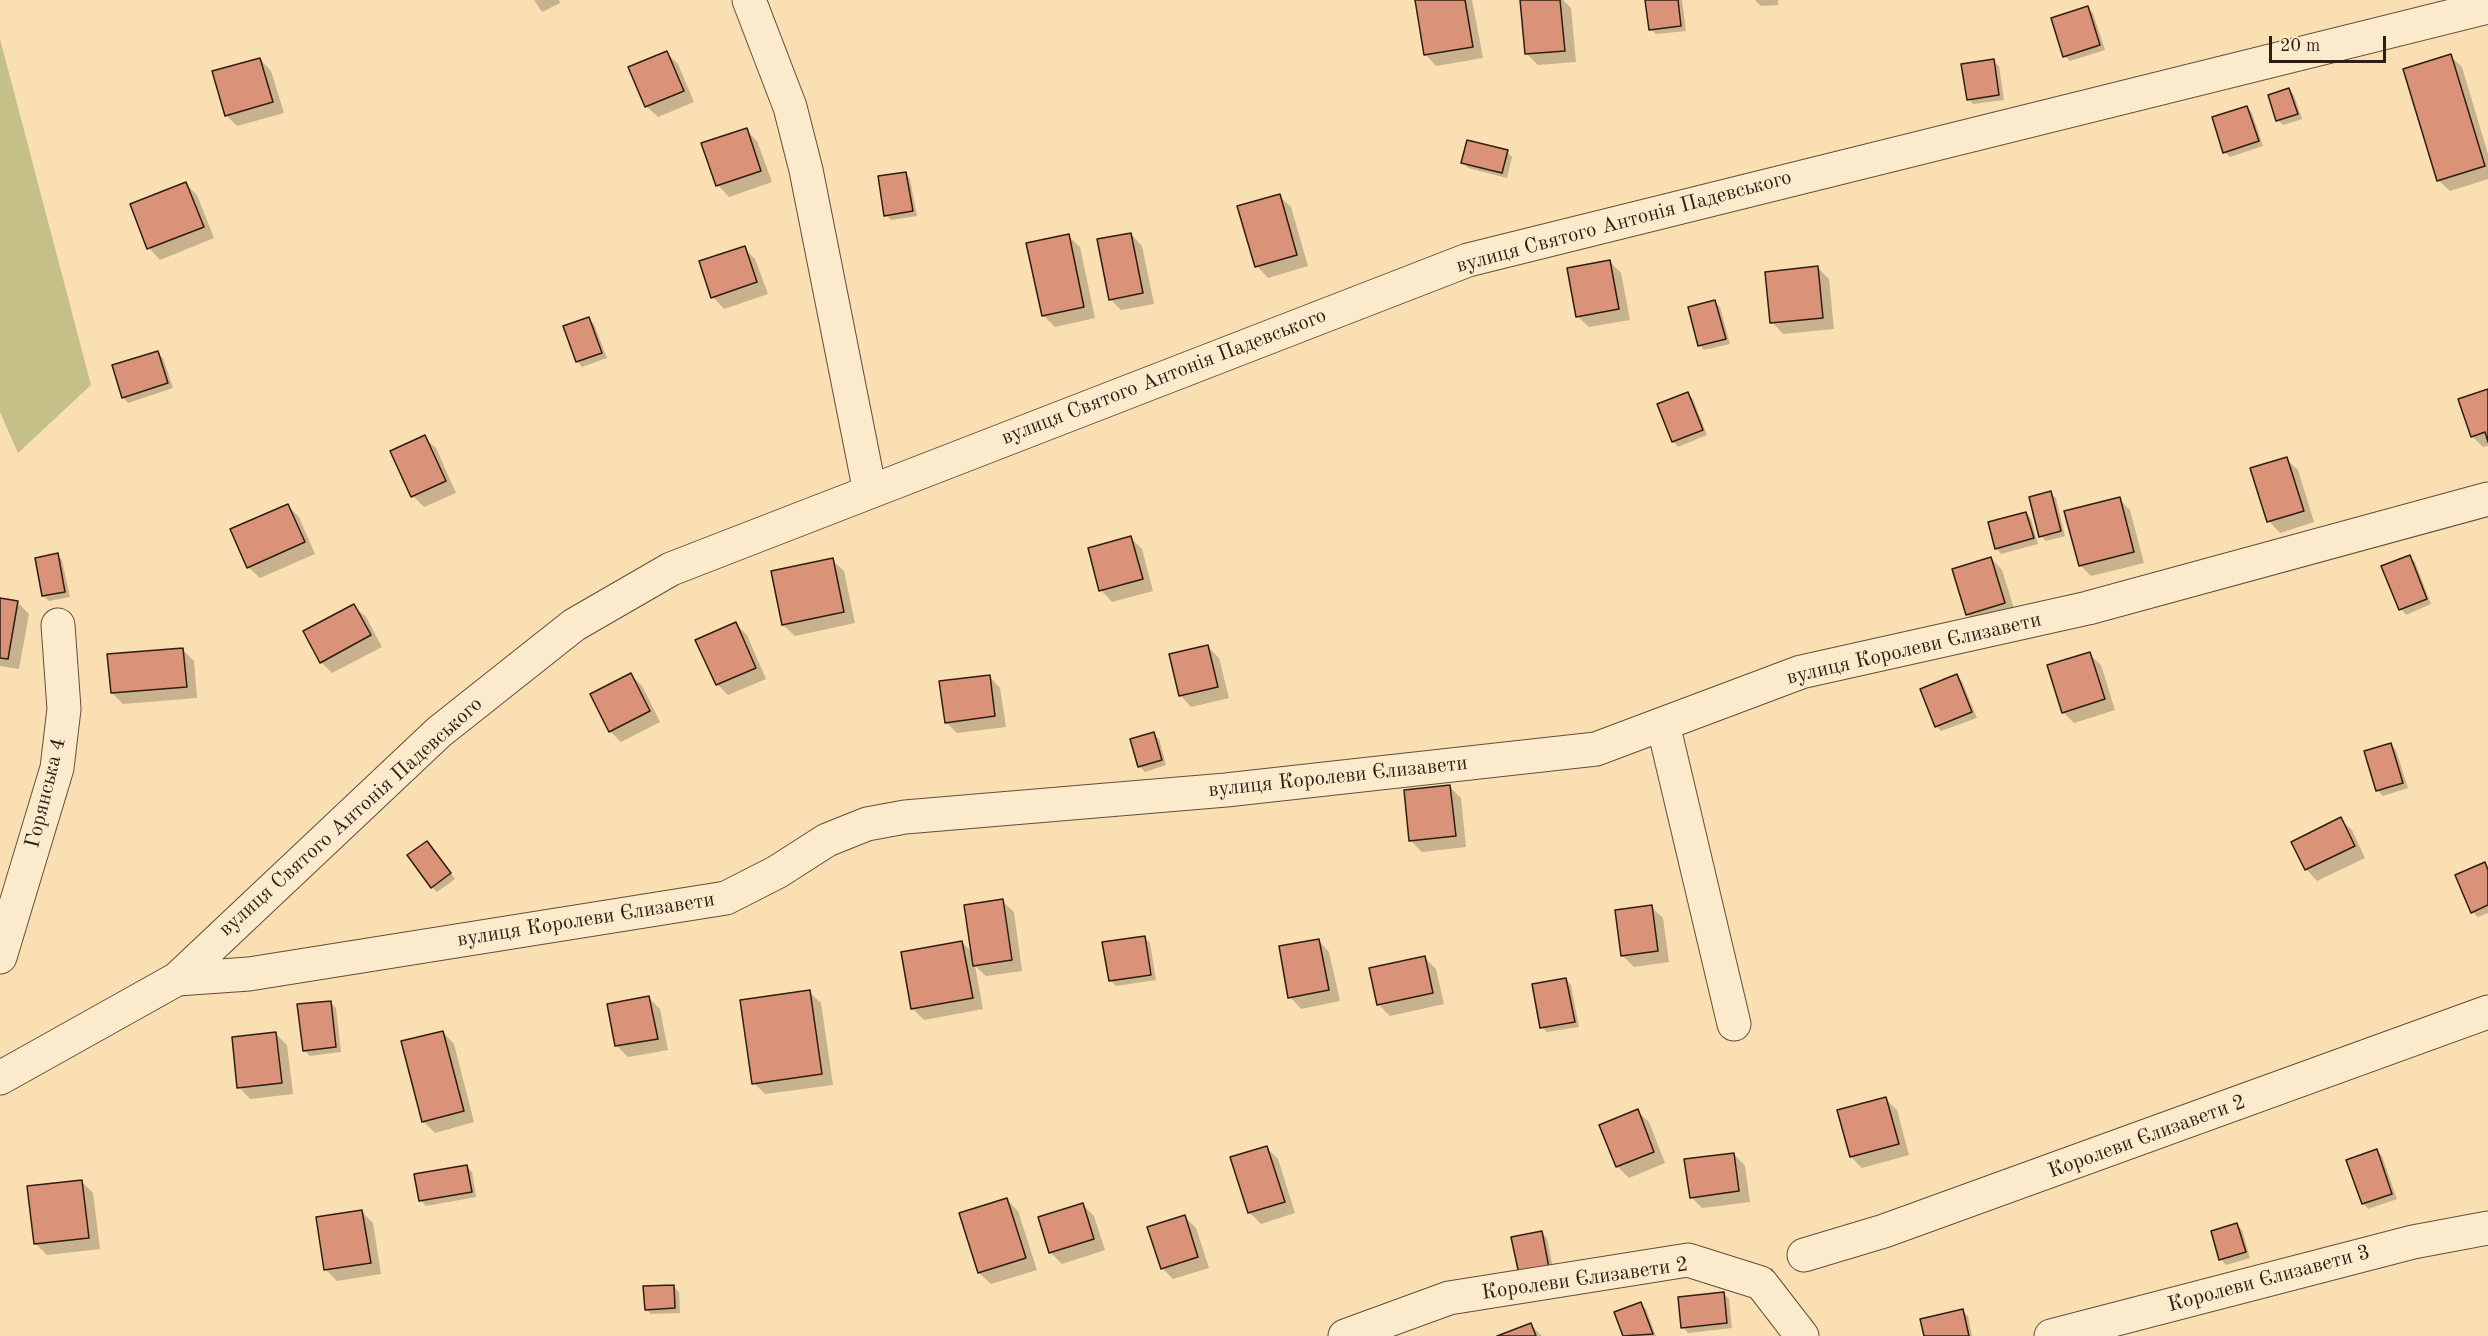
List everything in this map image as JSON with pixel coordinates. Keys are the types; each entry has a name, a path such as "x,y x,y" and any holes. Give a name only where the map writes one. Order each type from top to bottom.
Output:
{"street":[{"path":"749,0 790,106 806,170 870,492"},
{"name":"вулиця Святого Антонія Падевського","path":"0,1078 177,979 439,732 574,625 671,569 1468,260 2488,7"},
{"name":"вулиця Королеви Єлизавети","path":"177,979 249,974 726,898 777,872 827,840 867,824 905,817 1226,790 1596,749 1801,672 2088,608 2488,500"},
{"name":"Горянська 4","path":"0,957 57,768 64,708 58,625"},
{"path":"1663,724 1734,1024"},
{"name":"Королеви Єлизавети 2","path":"1804,1255 1884,1232 2488,1012"},
{"name":"Королеви Єлизавети 3","path":"2051,1336 2413,1242 2488,1228"},
{"name":"Королеви Єлизавети 2","path":"1346,1336 1449,1298 1688,1260 1761,1283 1802,1336"}],"shaded area":[{"path":"0,39 91,385 18,453 0,412"}],"building":[{"path":"1415,0 1465,0 1473,47 1424,55"},
{"path":"1520,0 1560,0 1565,51 1525,54"},
{"path":"1645,0 1678,0 1681,26 1649,30"},
{"path":"2088,6 2100,45 2063,57 2051,18"},
{"path":"667,51 684,91 645,107 628,67"},
{"path":"2451,54 2485,166 2437,181 2403,69"},
{"path":"260,58 273,102 225,116 212,71"},
{"path":"1994,59 1999,95 1967,100 1961,64"},
{"path":"2289,88 2298,114 2276,121 2268,95"},
{"path":"2247,106 2259,141 2223,153 2212,117"},
{"path":"747,128 761,171 716,186 701,143"},
{"path":"1467,140 1508,150 1502,173 1461,163"},
{"path":"906,172 913,211 884,216 878,176"},
{"path":"186,182 204,227 147,249 130,204"},
{"path":"1280,194 1297,255 1255,267 1237,206"},
{"path":"1131,233 1143,293 1109,300 1097,239"},
{"path":"1069,234 1084,307 1042,316 1026,243"},
{"path":"745,246 757,282 711,298 699,261"},
{"path":"1610,260 1619,309 1576,317 1567,268"},
{"path":"1818,266 1823,318 1770,323 1765,272"},
{"path":"1715,300 1726,339 1698,346 1688,307"},
{"path":"589,317 602,353 576,362 563,326"},
{"path":"158,351 168,383 122,398 112,365"},
{"path":"2488,389 2488,442 2485,432 2471,437 2458,399"},
{"path":"1688,392 1703,430 1672,442 1657,404"},
{"path":"425,435 446,481 411,497 390,451"},
{"path":"2287,457 2304,511 2267,522 2250,468"},
{"path":"2051,491 2061,531 2039,537 2029,497"},
{"path":"2120,497 2134,552 2079,566 2064,511"},
{"path":"288,504 305,542 247,568 230,529"},
{"path":"2026,512 2034,538 1995,549 1988,522"},
{"path":"1131,536 1143,579 1099,591 1088,548"},
{"path":"58,553 65,592 42,596 35,558"},
{"path":"2410,555 2427,599 2399,610 2381,566"},
{"path":"1991,557 2005,603 1966,615 1952,569"},
{"path":"833,558 844,612 782,625 771,571"},
{"path":"0,598 18,601 8,659 0,658"},
{"path":"354,604 371,635 320,663 303,631"},
{"path":"736,622 756,668 716,685 695,640"},
{"path":"1208,645 1218,687 1179,696 1169,654"},
{"path":"183,648 187,687 111,693 107,654"},
{"path":"2090,652 2105,699 2062,713 2047,665"},
{"path":"631,673 650,711 609,732 590,694"},
{"path":"1957,674 1972,712 1935,727 1920,689"},
{"path":"990,675 995,716 945,723 939,681"},
{"path":"1154,732 1162,760 1138,767 1130,739"},
{"path":"2391,743 2403,783 2376,791 2364,751"},
{"path":"1450,785 1456,836 1409,841 1404,790"},
{"path":"2341,817 2355,846 2305,870 2291,842"},
{"path":"427,841 451,873 431,888 407,855"},
{"path":"2485,862 2488,870 2488,905 2471,913 2455,875"},
{"path":"1003,899 1012,960 973,966 964,905"},
{"path":"1652,905 1658,951 1621,956 1615,910"},
{"path":"1145,936 1151,975 1109,981 1102,942"},
{"path":"1319,939 1329,990 1288,998 1279,946"},
{"path":"962,941 973,998 911,1009 901,952"},
{"path":"1425,956 1433,993 1377,1005 1369,968"},
{"path":"1566,978 1575,1022 1540,1028 1532,984"},
{"path":"810,990 822,1074 752,1084 740,1000"},
{"path":"649,996 658,1039 615,1046 607,1004"},
{"path":"331,1001 336,1047 303,1051 297,1004"},
{"path":"443,1031 464,1111 422,1122 401,1041"},
{"path":"276,1032 282,1083 237,1088 232,1037"},
{"path":"1886,1097 1899,1144 1850,1157 1837,1110"},
{"path":"1638,1109 1654,1152 1616,1167 1599,1125"},
{"path":"1267,1146 1285,1202 1248,1213 1230,1157"},
{"path":"2377,1149 2392,1194 2362,1204 2346,1160"},
{"path":"1734,1153 1739,1191 1690,1198 1684,1159"},
{"path":"467,1165 472,1192 419,1201 414,1174"},
{"path":"82,1180 89,1238 34,1244 27,1186"},
{"path":"1007,1198 1026,1258 978,1273 959,1213"},
{"path":"1083,1203 1094,1239 1049,1253 1038,1217"},
{"path":"362,1210 371,1263 324,1270 316,1217"},
{"path":"1185,1215 1198,1257 1161,1269 1147,1227"},
{"path":"2237,1223 2246,1252 2219,1260 2211,1231"},
{"path":"1542,1231 1550,1273 1520,1279 1511,1237"},
{"path":"674,1285 675,1308 645,1310 643,1286"},
{"path":"1724,1292 1727,1323 1681,1328 1678,1297"},
{"path":"1641,1302 1653,1334 1623,1336 1614,1312"},
{"path":"1963,1309 1969,1336 1924,1336 1920,1319"},
{"path":"1531,1323 1536,1336 1497,1336"}]}
